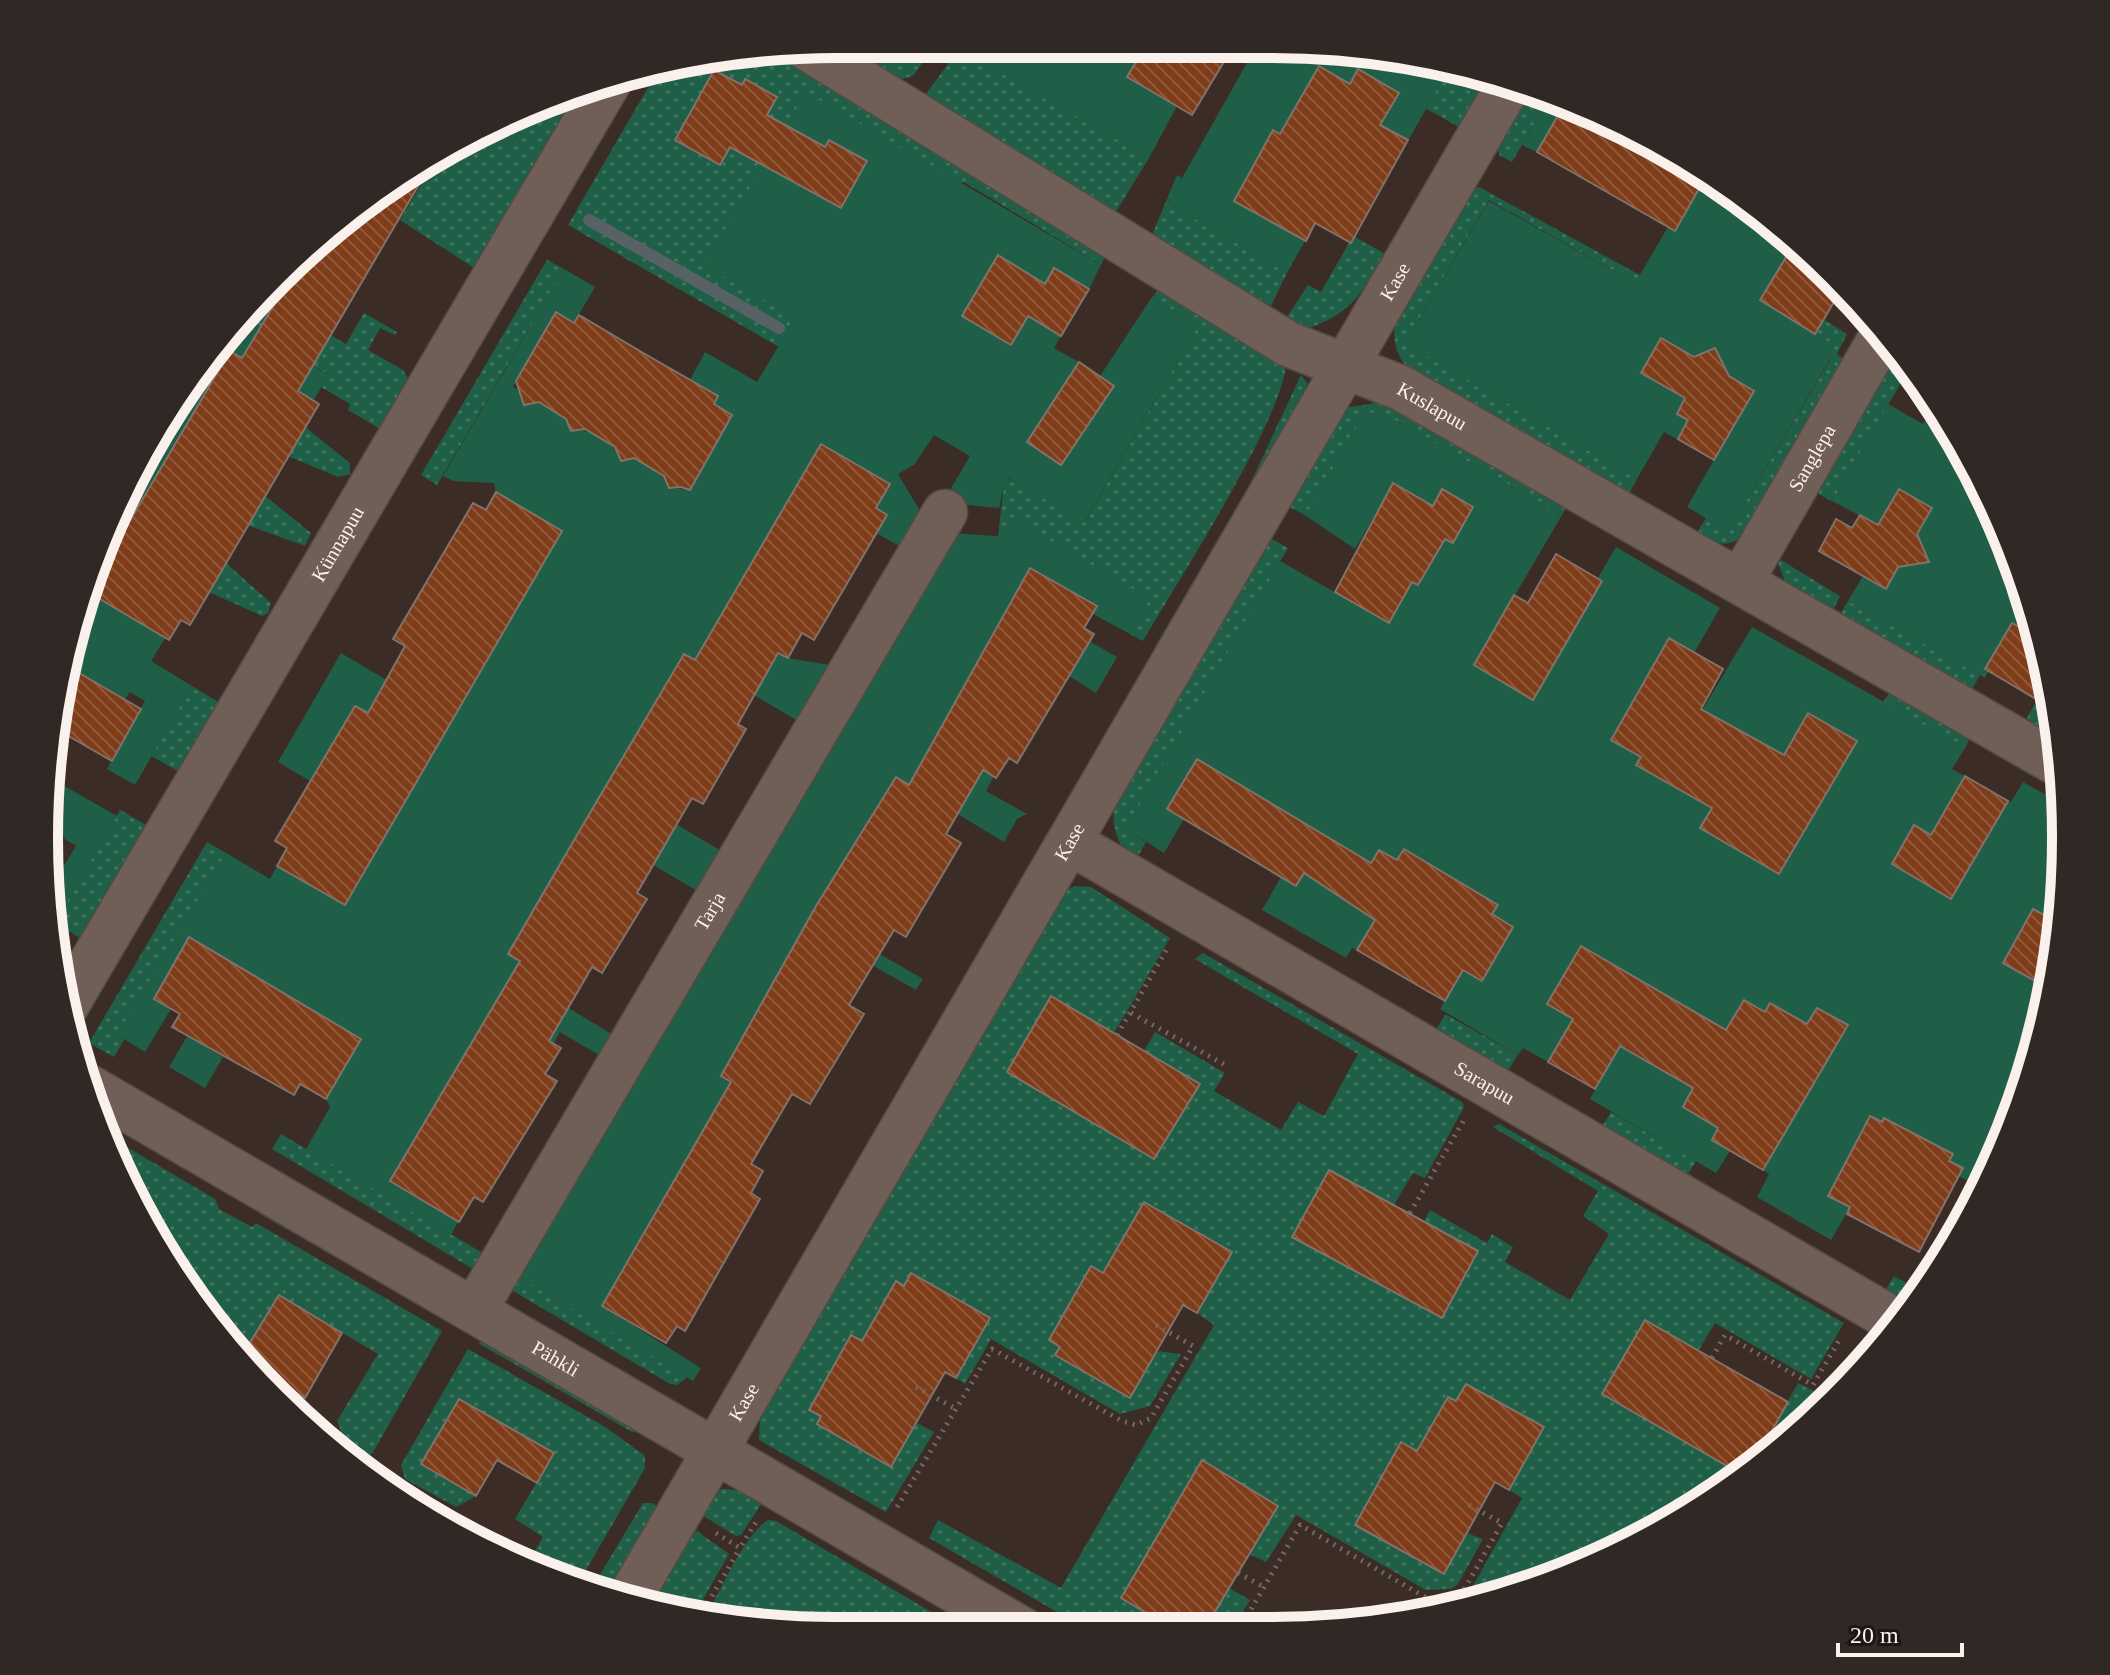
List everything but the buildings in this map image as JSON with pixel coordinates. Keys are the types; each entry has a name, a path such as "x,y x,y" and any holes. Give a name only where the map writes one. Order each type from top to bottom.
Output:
{"street":[{"name":"Kuslapuu","path":"824,59 1288,344 1401,388 2047,756"},
{"name":"Kase","path":"635,1590 1504,94"},
{"name":"Künnapuu","path":"74,993 601,95"},
{"name":"Sanglepa","path":"1741,581 1876,345"},
{"name":"Tarja","path":"475,1309 945,512"},
{"name":"Sarapuu","path":"1071,843 1887,1316"},
{"name":"Pähkli","path":"101,1094 1001,1617"}],"path":[{"path":"1117,1035 1171,941"},
{"path":"1131,1013 1229,1067"},
{"path":"1410,1213 1468,1113"},
{"path":"896,1509 992,1349 1122,1421 1136,1425 1151,1418 1193,1346 1156,1325"},
{"path":"1712,1358 1725,1335 1813,1385 1843,1333"},
{"path":"916,1387 956,1409"},
{"path":"1462,1593 1502,1523 1467,1504"},
{"path":"1247,1617 1300,1525 1431,1600"},
{"path":"707,1605 740,1548"},
{"path":"1238,1573 1264,1587"}],"green space":[{"path":"858,58 926,58 913,76 892,82"},
{"path":"952,58 975,58 1149,158 1117,210 1109,214 925,103 926,94"},
{"path":"974,58 1160,58 1177,106 1149,158"},
{"path":"1250,58 1374,65 1444,78 1408,141 1380,125 1399,93 1359,69 1350,84 1280,134 1272,131 1234,200 1305,241 1287,273 1168,203"},
{"path":"801,59 1107,252 1101,265 964,182 704,265 796,318 779,347 568,225 652,81 736,65"},
{"path":"1443,78 1482,87 1459,127 1425,108"},
{"path":"806,92 1101,265 1089,289 1054,269 1045,284 998,256 962,315 1028,316 1061,336 1054,348 1079,362 1027,442 1061,465 1114,386 1100,376 1152,297 1198,326 1084,523 1006,476 999,508 958,504 946,497 970,456 934,435 914,465 898,474 920,511 899,546 876,533 876,508 889,484 821,445 720,618 788,658 830,665 798,721 684,654 608,784 723,852 699,892 584,824 567,989 560,1003 615,1036 602,1057 560,1032 451,1235 306,1149 330,1107 326,1099 361,1038 189,938 154,998 171,1009 145,1052 117,1035 226,853 270,879 277,866 346,905 444,733 378,695 367,713 355,706 342,729 344,753 331,746 310,781 278,762 341,653 390,682 399,666 463,703 562,531 496,492 494,483 453,481 443,476 564,269 595,287 574,323 555,313 513,387 520,391 524,405 539,402 566,419 571,431 601,437 613,447 621,460 635,458 664,476 669,488 690,490 732,415 714,404 717,396 690,380 705,352 757,382 795,319 704,265"},
{"path":"1523,99 1544,107 1512,162 1499,155 1497,145"},
{"path":"570,105 474,268 400,220 427,175 495,137 510,146 525,123"},
{"path":"1544,107 1559,113 1537,152 1522,145"},
{"path":"524,124 510,146 495,137"},
{"path":"1617,138 1706,189 1788,253 1761,300 1829,342 1830,359 1728,531 1687,507 1714,460 1664,432 1637,479 1405,343 1489,201 1635,283 1668,227 1675,231"},
{"path":"1177,175 1182,178 1168,203 1287,273 1266,316 1150,240"},
{"path":"1479,187 1640,275 1635,283 1489,200 1405,343 1637,479 1627,497 1413,374 1399,356 1394,335 1396,319 1473,188"},
{"path":"1353,236 1384,253 1361,293 1343,310 1318,325 1302,331 1283,323 1308,285 1321,292"},
{"path":"547,260 564,269 437,485 421,475"},
{"path":"1164,285 1286,360 1282,385 1250,458 1143,641 1130,634 1149,599 1012,518 1010,538 998,537 1005,476 1085,522 1198,326 1152,297"},
{"path":"285,288 269,314 325,346 331,335 346,344 364,313 397,332 395,335 380,328 368,350 403,370 409,380 385,432 348,410 350,404 321,387 328,374 248,328"},
{"path":"1823,319 1847,334 1837,354 1846,361 1748,532 1735,541 1723,544 1695,536 1706,518 1728,531 1830,360 1829,342 1815,334"},
{"path":"247,328 329,375 313,401 229,352 114,547 162,448 189,404 219,363"},
{"path":"1888,359 1903,379 1832,501 1811,490"},
{"path":"1301,375 1307,383 1305,392 1160,650 1155,647 1251,482"},
{"path":"1384,402 1567,505 1562,515 1379,411 1363,415 1306,516 1281,502 1343,408"},
{"path":"1888,404 1923,424 1928,415 1972,493 1993,539 2023,629 2012,623 1985,678 1848,601 1863,576 1924,554 1920,543 1913,540 1931,508 1899,489 1878,525 1832,501"},
{"path":"1379,411 1562,515 1474,665 1533,699 1602,581 1598,578 1616,547 1720,608 1694,653 1669,638 1611,740 1641,757 1637,766 1661,779 1752,627 1965,748 1952,769 2011,802 2023,782 2050,797 2052,838 2047,917 2033,909 2003,963 2034,981 2039,975 2037,990 2011,1088 1971,1183 1959,1176 1963,1168 1949,1161 1952,1153 1885,1118 1882,1122 1870,1116 1828,1195 1850,1207 1831,1240 1757,1197 1769,1174 1763,1170 1847,1025 1818,1008 1807,1024 1770,1003 1765,1012 1743,1000 1683,1107 1718,1128 1712,1140 1730,1151 1716,1173 1590,1099 1620,1046 1645,1060 1679,1003 1581,946 1547,1004 1573,1019 1548,1062 1523,1048 1518,1055 1440,1009 1497,904 1404,850 1397,860 1379,850 1348,902 1375,920 1357,950 1352,948 1346,958 1262,910 1281,877 1296,886 1327,836 1197,759 1168,809 1184,819 1164,853 1126,829 1280,561 1389,623 1413,582 1419,585 1445,539 1453,543 1473,507 1443,490 1433,506 1393,484 1355,549 1306,516 1363,415"},
{"path":"305,427 350,463 350,474 338,477 288,456"},
{"path":"264,495 311,533 305,546 247,525"},
{"path":"1011,517 1150,599 1130,634 1093,614 1096,606 1030,569 933,742 994,776 986,791 1027,814 1017,819 1004,842 896,777 817,906 878,953 923,979 916,990 846,950 744,1036 721,1076 782,1112 767,1139 753,1132 700,1135 602,1306 701,1368 693,1381 516,1275 951,533 1009,537"},
{"path":"1262,534 1288,548 1126,829 1146,842 1134,863 1117,835 1115,802"},
{"path":"1776,557 1840,596 1831,614 1787,587"},
{"path":"225,562 271,603 268,613 262,616 209,592"},
{"path":"96,597 165,638 151,661 192,686 135,785 107,769 145,701 130,692 125,699 106,689 95,708 84,677 76,672"},
{"path":"1848,601 1980,675 1970,693 1838,618"},
{"path":"1089,641 1117,657 1096,693 1069,676"},
{"path":"192,686 225,706 185,775 151,756"},
{"path":"1891,690 1971,736 1965,748 1883,703"},
{"path":"2037,700 2043,725 2038,728 2023,725"},
{"path":"60,784 117,816 62,910 59,873 76,846 58,835"},
{"path":"120,810 153,829 86,942 64,928 62,910"},
{"path":"207,842 226,853 118,1035 124,1040 114,1057 89,1043"},
{"path":"1075,886 1091,887 1170,938 1114,1033 1051,996 1007,1072 1154,1159 1199,1084 1144,1051 1155,1032 1225,1073 1214,1091 1281,1130 1298,1102 1324,1116 1358,1054 1195,959 1203,953 1462,1102 1464,1107 1425,1178 1413,1173 1394,1205 1329,1170 1293,1238 1441,1318 1478,1251 1424,1221 1430,1210 1487,1243 1492,1234 1513,1247 1505,1262 1570,1300 1609,1234 1583,1216 1598,1191 1493,1127 1499,1124 1844,1323 1811,1379 1715,1323 1698,1351 1645,1320 1603,1395 1731,1468 1662,1513 1617,1537 1523,1576 1470,1591 1522,1498 1509,1490 1543,1427 1466,1384 1456,1401 1448,1397 1417,1451 1401,1443 1355,1524 1444,1574 1467,1533 1483,1539 1458,1584 1451,1589 1426,1590 1296,1515 1266,1562 1249,1554 1278,1505 1203,1461 1121,1597 1154,1617 1066,1617 929,1538 938,1520 1061,1588 1214,1325 1197,1313 1231,1253 1103,1273 1091,1267 1049,1340 1060,1347 1055,1355 1130,1398 1156,1351 1181,1354 1150,1406 1120,1414 991,1339 965,1384 956,1378 989,1318 911,1274 904,1286 895,1282 862,1341 851,1336 809,1409 821,1416 817,1425 891,1467 917,1423 934,1432 886,1512 759,1440 760,1418 1066,890"},
{"path":"1445,1014 1518,1055 1504,1077 1433,1036"},
{"path":"195,1023 214,1035 207,1048 223,1057 205,1088 169,1067"},
{"path":"1611,1112 1696,1161 1683,1183 1598,1133"},
{"path":"281,1134 486,1255 478,1272 272,1149"},
{"path":"120,1143 215,1199 219,1209 252,1227 256,1223 442,1331 372,1454 367,1455 346,1442 337,1421 378,1354 279,1295 248,1347 189,1271 162,1227"},
{"path":"263,1209 440,1313 443,1319 260,1214"},
{"path":"516,1275 687,1377 677,1385 670,1384 515,1292 511,1288"},
{"path":"1894,1276 1911,1285 1896,1306 1881,1297"},
{"path":"486,1341 645,1433 632,1432 478,1343"},
{"path":"468,1349 607,1428 645,1456 645,1468 583,1575 532,1555 543,1537 515,1519 554,1453 459,1399 421,1464 476,1496 456,1507 405,1479 401,1465"},
{"path":"281,1383 305,1398 302,1403"},
{"path":"1798,1383 1816,1392 1809,1403 1766,1440"},
{"path":"715,1490 738,1490 762,1503 741,1535 736,1536 697,1512"},
{"path":"643,1503 652,1503 664,1510 620,1585 597,1579"},
{"path":"768,1520 776,1521 940,1617 787,1615 711,1606 741,1551"},
{"path":"687,1524 729,1554 700,1604 653,1594"},
{"path":"1229,1588 1250,1600 1240,1617 1212,1617"}],"waterway":[{"path":"589,220 779,328"}]}
